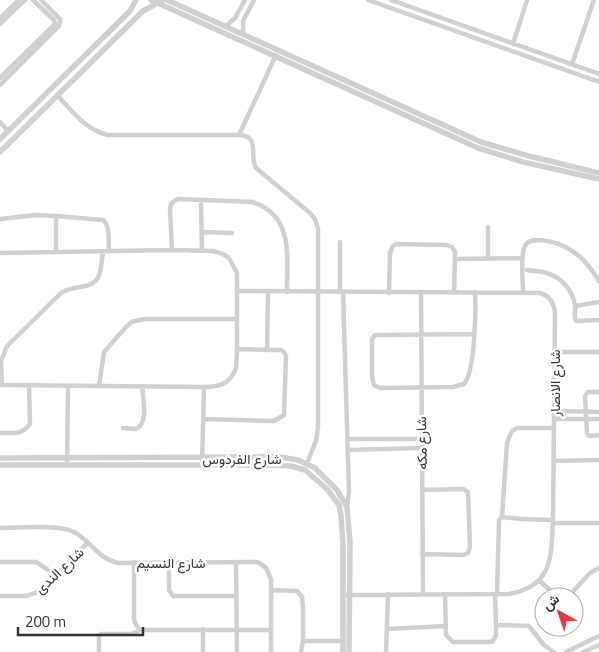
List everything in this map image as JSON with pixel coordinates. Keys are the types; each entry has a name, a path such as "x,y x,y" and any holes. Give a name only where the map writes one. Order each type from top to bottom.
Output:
{"street":[{"path":"0,18 19,0"},
{"path":"0,24 25,0"},
{"path":"33,0 57,20"},
{"path":"0,85 58,27 57,20 41,0"},
{"path":"3,134 130,11 136,0"},
{"path":"0,152 143,10 154,1 163,0"},
{"path":"168,0 243,34 276,55 478,148 523,162 599,179"},
{"path":"226,26 235,18 245,0"},
{"path":"243,34 243,20 254,0"},
{"path":"368,0 599,82"},
{"path":"391,0 599,74"},
{"path":"407,6 409,0"},
{"path":"513,44 528,0"},
{"path":"572,64 594,0"},
{"path":"154,1 254,42 481,142 599,173"},
{"path":"0,78 57,20"},
{"path":"240,135 276,55"},
{"path":"57,95 88,126 99,133 108,135 248,136 253,142 253,161 256,168 315,218 318,229 318,433 307,463"},
{"path":"0,122 3,134"},
{"path":"172,250 170,214 172,202 179,199 252,202 274,213 282,227 285,235 287,292"},
{"path":"201,200 202,250"},
{"path":"0,219 36,215 56,216 103,220 108,226 106,252 96,282 87,286 64,290 7,346 1,361 1,385 204,388 222,385 229,381 233,375 236,368 238,291 237,273 229,258 213,251 202,250 106,252 0,253"},
{"path":"56,216 56,252"},
{"path":"488,227 488,259"},
{"path":"202,232 232,233"},
{"path":"523,292 524,247 530,241 537,240 564,246 578,255 599,281"},
{"path":"340,242 348,450 347,507"},
{"path":"389,293 390,253 396,244 447,245 452,247 455,252 454,293"},
{"path":"455,259 523,258"},
{"path":"527,270 547,273 559,279 569,290 575,306 574,317 576,321 599,320"},
{"name":"شارع الانصار","path":"238,291 523,292 544,294 553,304 555,313 555,419 551,557 549,567 539,580"},
{"path":"267,350 268,292"},
{"name":"شارع مكه","path":"421,292 422,594"},
{"path":"474,334 378,334 372,339 372,377 374,385 380,388 453,387 460,386 466,382 469,374 474,334 475,292"},
{"path":"575,306 599,302"},
{"path":"99,386 104,352 132,322 144,318 237,319"},
{"path":"204,419 274,421 284,416 286,356 284,352 281,350 237,349"},
{"path":"554,352 599,352"},
{"path":"0,433 20,432 27,429 30,424 29,386"},
{"path":"67,461 68,386"},
{"path":"123,428 136,428 142,424 142,386"},
{"path":"202,461 204,388"},
{"path":"599,392 586,393 585,412 587,433 589,436 599,435"},
{"path":"555,419 562,411 599,412"},
{"path":"555,419 599,419"},
{"path":"445,594 446,635 453,642 490,642 494,638 496,625 498,522 502,517 509,436 517,428 554,428"},
{"path":"347,439 421,439"},
{"path":"348,450 421,448"},
{"name":"شارع الفردوس","path":"0,458 67,461 202,461 280,457 307,463 331,482 344,498 347,507 350,527 349,652"},
{"path":"554,460 599,460"},
{"name":"شارع الفردوس","path":"0,464 67,461"},
{"name":"شارع الفردوس","path":"202,461 291,466 305,470 321,483 335,499 340,511 343,544 343,652"},
{"path":"422,490 463,489 468,492 470,547 468,553 464,554 422,554"},
{"path":"502,517 521,520 599,523"},
{"name":"شارع النسيم","path":"0,528 67,529 73,531 99,555 111,561 252,562 262,565 269,572 271,579 271,652"},
{"name":"شارع الندى","path":"0,596 35,594 40,591 87,543"},
{"path":"0,562 36,562 56,575"},
{"path":"134,562 134,618 140,630"},
{"path":"170,562 169,590 173,596 236,596"},
{"path":"236,562 237,652"},
{"path":"577,587 590,573 599,568"},
{"path":"342,595 496,594 518,592 539,580 546,587"},
{"path":"272,590 297,591 301,595 303,607 303,641 301,652"},
{"path":"386,652 388,594"},
{"path":"496,625 529,626 544,645 554,652"},
{"path":"387,629 446,626"},
{"path":"203,652 204,629"},
{"path":"99,652 99,637 101,634 132,634 140,630 271,630"},
{"path":"566,652 599,636"},
{"path":"303,641 342,641"},
{"path":"583,652 599,645"}]}
